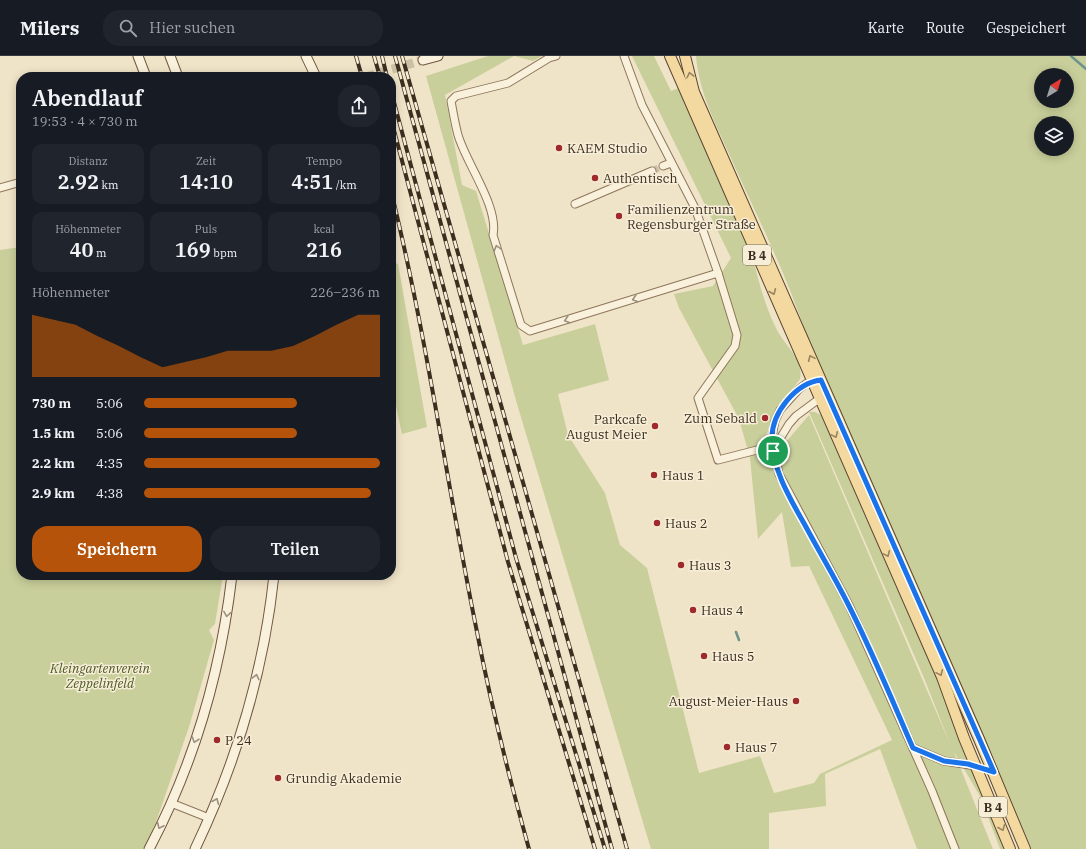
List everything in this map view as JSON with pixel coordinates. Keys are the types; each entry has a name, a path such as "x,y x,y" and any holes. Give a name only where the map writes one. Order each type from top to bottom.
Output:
{"main road":[{"path":"138,56 144,72"},
{"path":"170,56 176,72"},
{"path":"306,56 314,72"},
{"path":"423,60 438,56"},
{"name":"B 4","path":"670,56 817,380"},
{"name":"B 4","path":"685,56 693,89 942,677 1010,849"},
{"name":"B 4","path":"823,396 969,715 1025,849"},
{"path":"149,849 171,803 195,740 214,676 223,636 231,580"},
{"path":"195,849 209,818 236,746 254,683 264,638 273,580"},
{"path":"976,766 994,772"}],"street":[{"path":"556,56 549,58 508,83 456,96 451,101 458,135 475,173 482,184 495,227 493,235 521,325 530,331 718,272"},
{"path":"624,56 642,105 695,208 718,272 737,335 735,346 698,398 708,435 718,460 757,450 773,451"},
{"path":"664,166 671,163"},
{"path":"575,204 652,171"},
{"path":"0,188 16,183"},
{"path":"817,380 799,389 780,410 775,421 772,437 773,451 781,479 849,605 913,748 955,849"},
{"path":"773,451 789,424 801,412 823,396"},
{"path":"913,748 944,761 976,766"},
{"path":"171,803 209,818"}],"green space":[{"path":"488,56 514,56 445,95 462,185 476,191 523,345 595,324 609,380 558,394 568,435 605,493 620,545 647,568 699,773 760,756 774,793 814,783 820,774 892,740 809,566 791,567 782,512 758,539 750,458 739,419 679,308 674,294 713,286 731,258 632,56 654,56 671,91 679,88 754,263 773,322 780,336 797,359 800,379 775,412 764,441 769,462 809,415 950,744 924,678 809,412 815,412 821,415 946,700 965,754 1004,849 1000,849 981,798 954,752 993,849 917,849 880,749 825,774 826,806 769,813 769,849 651,849 517,404 426,76"},
{"path":"514,56 542,56 533,61"},
{"path":"696,56 1086,56 1086,849 1029,849 806,335 790,290 713,119 700,82"},
{"name":"Kleingartenverein Zeppelinfeld","path":"16,248 16,580 222,580 215,624 209,630 214,640 189,727 150,839 143,849 0,849 0,250"},
{"path":"396,263 398,264 427,427 402,434 396,406"}],"waterway":[{"path":"1071,56 1086,69"},
{"path":"736,632 739,640"}],"tunnel":[{"path":"383,72 423,60"},
{"path":"652,171 663,166"}],"railway":[{"path":"356,56 361,72"},
{"path":"374,56 379,72"},
{"path":"382,56 386,72"},
{"path":"395,56 612,849"},
{"path":"402,56 627,849"},
{"path":"396,110 516,558 605,849"},
{"path":"396,138 508,562 595,849"},
{"path":"396,212 426,356 482,659 514,795 529,849"}],"place":[{"name":"KAEM Studio","path":"559,148"},
{"name":"Authentisch","path":"595,178"},
{"name":"Familienzentrum Regensburger Straße","path":"619,216"},
{"name":"Zum Sebald","path":"765,418"},
{"name":"Parkcafe August Meier","path":"655,426"},
{"name":"Haus 1","path":"654,475"},
{"name":"Haus 2","path":"657,523"},
{"name":"Haus 3","path":"681,565"},
{"name":"Haus 4","path":"693,610"},
{"name":"Haus 5","path":"704,656"},
{"name":"August-Meier-Haus","path":"796,701"},
{"name":"P 24","path":"217,740"},
{"name":"Haus 7","path":"727,747"},
{"name":"Grundig Akademie","path":"278,778"}],"route":[{"path":"821,380 994,772 968,764 944,761 913,748 849,605 781,479 773,451 772,437 775,421 780,410 799,389 807,383 821,380"}]}
